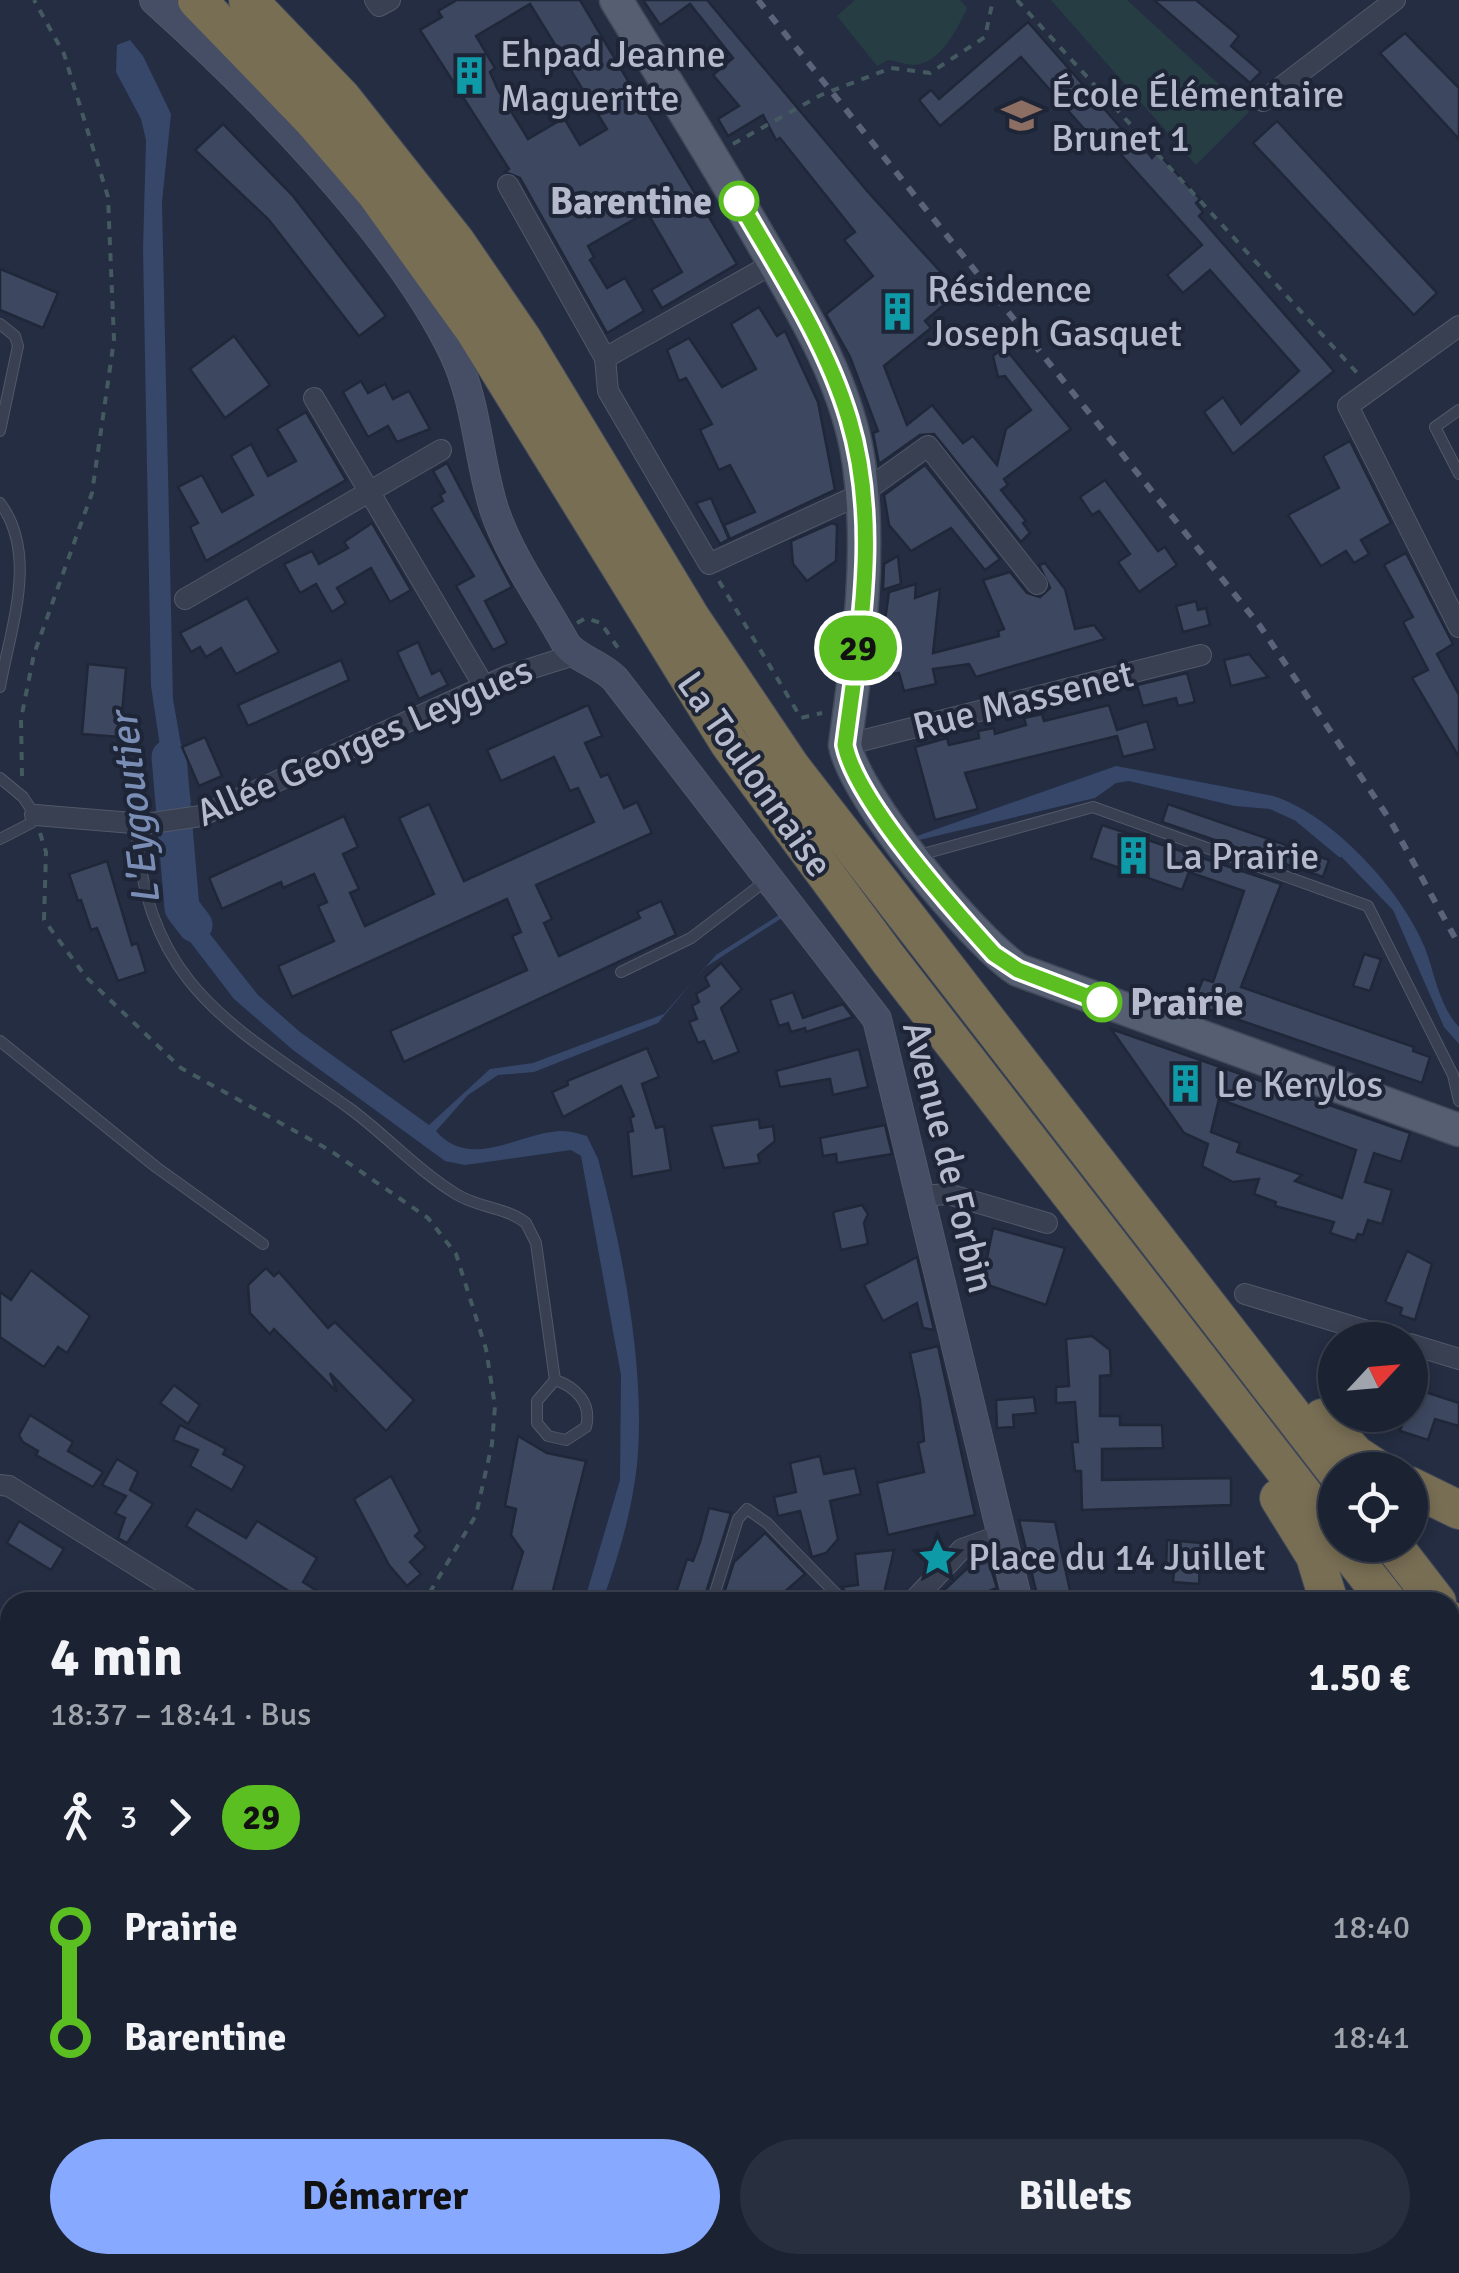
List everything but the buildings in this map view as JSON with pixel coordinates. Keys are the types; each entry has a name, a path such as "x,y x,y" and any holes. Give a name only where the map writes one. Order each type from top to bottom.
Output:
{"highway":[{"name":"La Toulonnaise","path":"196,0 313,120 375,192 475,331 729,744 819,868 1318,1512"},
{"name":"La Toulonnaise","path":"248,0 342,98 456,242 524,340 691,618 791,767 1321,1452"},
{"path":"1072,1132 1353,1452"},
{"path":"1120,1258 1301,1530 1315,1556 1326,1592"},
{"path":"1428,1495 1459,1510"},
{"path":"1356,1562 1380,1592"},
{"path":"1406,1562 1427,1589"}],"main road":[{"path":"616,0 774,263 839,391 859,462 864,601 845,745 849,763 872,802 984,943 1018,970 1459,1130"}],"street":[{"path":"154,0 242,82 338,190 429,309 466,383 498,521 574,654"},
{"path":"1263,100 1395,0"},
{"path":"508,185 605,358 608,391 710,564 861,494 928,446 1037,584"},
{"path":"605,358 774,263"},
{"path":"1459,326 1348,406 1459,628"},
{"path":"314,398 484,686"},
{"path":"185,600 440,450"},
{"name":"Allée Georges Leygues","path":"38,825 163,823 201,816 484,686 574,654"},
{"name":"Avenue de Forbin","path":"574,654 600,665 615,679 877,1019 1015,1592"},
{"name":"Rue Massenet","path":"845,745 1202,655"},
{"path":"922,1196 948,1194 1047,1223"},
{"path":"1245,1294 1338,1322"},
{"path":"1428,1350 1459,1359"},
{"path":"0,1485 9,1486 178,1592"},
{"path":"921,1592 962,1549 1001,1535"}],"lane":[{"path":"0,324 15,336 18,346 0,431"},
{"path":"1459,410 1435,427 1459,474"},
{"path":"0,503 15,532 19,574 0,687"},
{"path":"0,778 23,797 38,825"},
{"path":"915,856 1093,807 1368,906 1453,1075 1459,1101"},
{"path":"0,839 31,823 38,825"},
{"path":"136,824 145,896 158,934 218,1014 256,1046 378,1130 453,1193 526,1224 536,1243 554,1380 537,1401 537,1423 556,1439 574,1438 586,1427 588,1410 578,1394 554,1380"},
{"path":"620,972 691,938 768,880"},
{"path":"0,1041 156,1167 262,1244"},
{"path":"715,1592 738,1519 750,1509 834,1592"}],"path":[{"path":"22,776 21,718 34,654 92,493 114,340 108,197 64,54 34,0"},
{"path":"712,156 820,95 877,73 891,68 930,73 984,37 993,0"},
{"path":"1017,0 1372,389"},
{"path":"710,564 801,718 833,710"},
{"path":"38,825 46,852 44,920 86,977 181,1068 331,1151 428,1218 456,1254 486,1349 495,1406 492,1444 476,1515 430,1592"}],"green space":[{"path":"855,0 960,0 967,8 946,44 931,59 912,65 888,60 877,66 837,16"},
{"path":"1051,0 1127,0 1249,112 1196,165"}],"water":[{"name":"L'Eygoutier","path":"130,40 143,56 171,114 162,202 173,699 191,802 169,807 151,686 143,249 146,140 141,119 116,72 117,45"},
{"path":"1116,766 1273,796 1319,819 1383,880 1415,926 1442,1000 1459,1027 1459,1044 1444,1027 1393,910 1329,844 1307,826 1270,809 1235,806 1129,781 1116,783 1095,798 919,840 917,836"},
{"name":"L'Eygoutier","path":"186,849 178,874 187,905 258,995 300,1032 429,1125 490,1069 533,1063 664,1014 694,980 658,1023 534,1072 498,1075 468,1095 436,1131 450,1143 480,1149 547,1133 569,1132 587,1136 598,1159 630,1311 639,1428 631,1502 605,1592 587,1592 620,1480 621,1375 581,1156 571,1150 465,1165 445,1161 293,1050 234,999 178,926 170,855"},
{"path":"779,915 782,918 705,967 716,955"}],"waterway":[{"name":"L'Eygoutier","path":"169,757 182,908 195,925"},
{"path":"1299,820 1340,854"}],"railway":[{"path":"758,0 1260,626 1390,820 1459,945"}],"bus line":[{"name":"29","path":"739,201 814,334 839,391 859,462 866,568 845,745 849,763 872,802 994,954 1018,970 1102,1002"}],"place":[{"name":"Ehpad Jeanne Magueritte","path":"470,76"},
{"name":"École Élémentaire Brunet 1","path":"1021,116"},
{"name":"Barentine","path":"739,201"},
{"name":"Résidence Joseph Gasquet","path":"897,311"},
{"name":"La Prairie","path":"1134,856"},
{"name":"Prairie","path":"1102,1002"},
{"name":"Le Kerylos","path":"1186,1084"},
{"name":"Place du 14 Juillet","path":"938,1557"}]}
